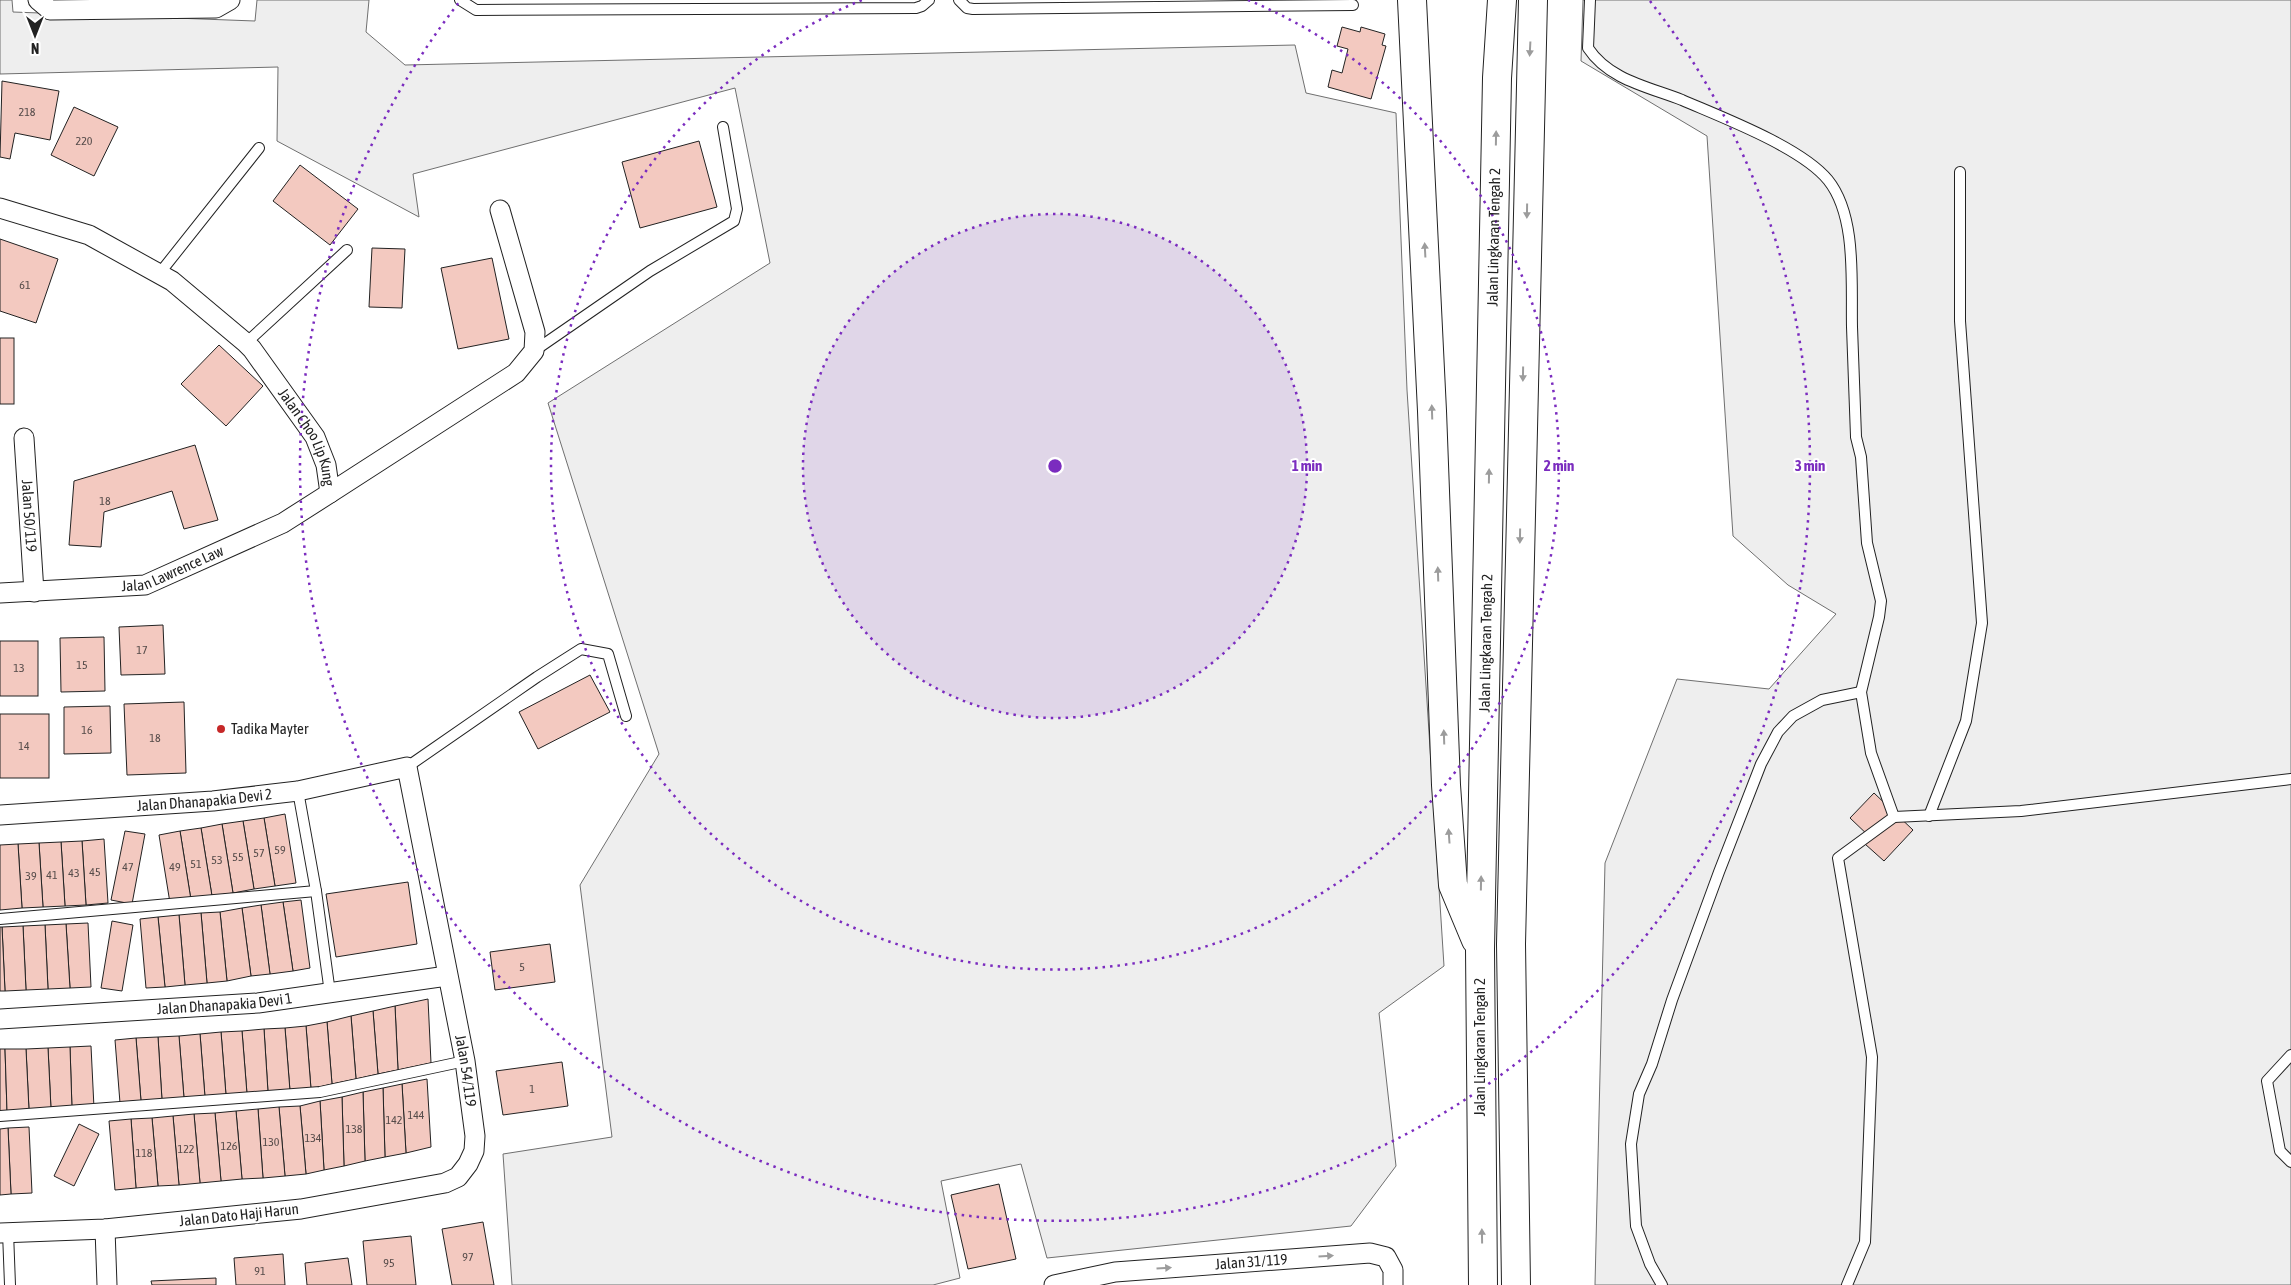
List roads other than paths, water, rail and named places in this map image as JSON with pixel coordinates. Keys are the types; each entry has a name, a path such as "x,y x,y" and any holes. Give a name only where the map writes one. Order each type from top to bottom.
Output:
{"highway":[{"path":"1412,0 1432,402 1445,766 1451,865 1453,885 1480,949"},
{"name":"Jalan Lingkaran Tengah 2","path":"1483,1285 1480,949 1497,88 1502,0"},
{"name":"Jalan Lingkaran Tengah 2","path":"1516,1285 1512,934 1533,0"}],"street":[{"path":"38,0 50,10 133,4 216,8 230,0"},
{"name":"Jalan Choo Lip Kung","path":"0,208 89,235 172,281 252,349 315,438 326,465 330,493 516,373 534,352"},
{"path":"500,210 536,332 534,352"},
{"name":"Jalan 50/119","path":"24,438 34,592"},
{"name":"Jalan Lawrence Law","path":"0,593 145,585 283,523 330,493"},
{"name":"Jalan Dhanapakia Devi 2","path":"0,815 213,801 298,791 407,767"},
{"name":"Jalan 54/119","path":"407,767 465,1061 475,1136 474,1151 468,1164"},
{"name":"Jalan Dhanapakia Devi 1","path":"0,1019 258,1003 447,976"},
{"name":"Jalan Dato Haji Harun","path":"4,1232 105,1229 311,1207 445,1183 458,1177 468,1164"},
{"path":"105,1229 107,1285"},
{"name":"Jalan 31/119","path":"1054,1285 1370,1253 1386,1257 1392,1270 1393,1285"}],"lane":[{"path":"460,0 476,10 486,10 906,8 922,6 929,0"},
{"path":"959,0 967,8 974,9 1353,5"},
{"path":"1590,0 1588,48 1601,64 1623,78 1658,90 1742,126 1797,155 1827,178 1840,200 1846,218 1850,251 1856,437 1861,457 1864,524 1866,543 1880,601 1879,617 1861,692 1871,753 1894,818"},
{"path":"534,352 650,271 734,221 737,209 723,127"},
{"path":"159,274 260,148"},
{"path":"1929,816 1966,721 1982,623 1960,321 1960,172"},
{"path":"246,344 347,250"},
{"path":"407,767 537,676 581,649 608,654 626,716"},
{"path":"1662,1285 1650,1264 1636,1226 1631,1144 1639,1094 1652,1064 1672,1000 1719,872 1761,764 1778,732 1793,716 1822,700 1861,692"},
{"path":"1846,1285 1865,1242 1872,1057 1838,858 1894,818 2021,811 2291,779"},
{"path":"298,791 316,890 330,993"},
{"path":"0,919 316,890"},
{"path":"2291,1054 2267,1080 2280,1151 2291,1162"},
{"path":"0,1116 320,1092 465,1061"},
{"path":"4,1232 10,1285"}],"place":[{"name":"Tadika Mayter","path":"221,729"}]}
